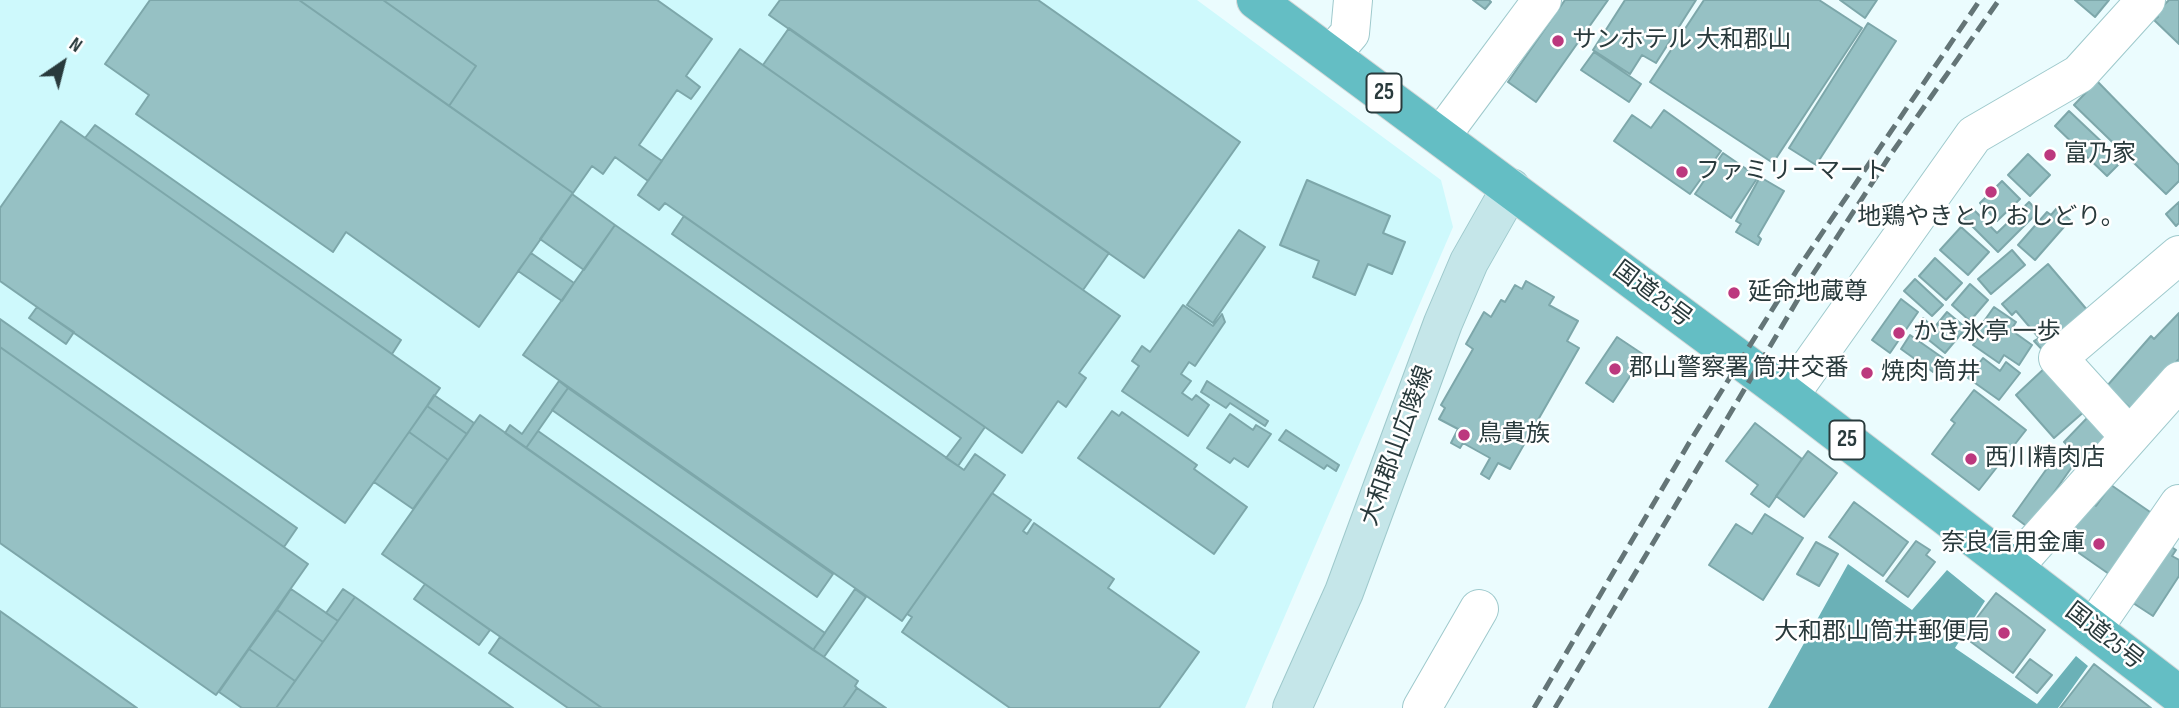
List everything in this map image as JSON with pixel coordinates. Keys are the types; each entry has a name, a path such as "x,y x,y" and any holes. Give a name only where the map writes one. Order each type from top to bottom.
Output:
{"highway":[{"name":"国道25号","path":"1256,0 1789,396 2179,695"}],"main road":[{"name":"大和郡山広陵線","path":"1293,708 1344,592 1443,323 1469,262 1511,188"}],"street":[{"path":"1332,54 1350,33 1353,0"},
{"path":"1441,136 1542,0"},
{"path":"1789,396 1974,135 2079,74 2146,0"},
{"path":"2129,435 2058,358 2179,255"},
{"path":"2014,567 2179,381"},
{"path":"2092,629 2179,504"},
{"path":"1422,708 1479,609"}],"shaded area":[{"path":"0,0 1197,0 1441,180 1453,227 1245,708 0,708"},
{"path":"1848,564 1912,610 1947,570 1985,601 1955,648 2037,704 2076,656 2088,666 2058,708 1768,708"}],"building":[{"path":"150,0 299,0 573,193 479,327 346,232 333,252 136,114 149,95 105,64"},
{"path":"299,0 383,0 476,66 449,106"},
{"path":"383,0 657,0 712,39 686,76 700,87 691,99 677,90 639,145 662,161 648,181 615,157 603,174 592,166 573,193 449,106 476,66"},
{"path":"780,0 1038,0 1240,142 1144,278 769,15"},
{"path":"1473,0 1489,0 1491,2 1485,9"},
{"name":"サンホテル 大和郡山","path":"1565,0 1608,0 1536,102 1508,82"},
{"path":"1625,0 1696,0 1656,63 1642,55 1630,74 1593,50"},
{"path":"1704,0 1819,0 1862,28 1773,163 1650,82"},
{"path":"1840,0 1877,0 1865,18"},
{"path":"2075,0 2109,0 2095,17"},
{"path":"2169,0 2179,0 2179,44 2154,20 2158,17 2155,14"},
{"path":"1868,23 1896,41 1816,165 1789,148"},
{"path":"789,28 1109,253 1083,290 763,65"},
{"path":"740,49 1120,316 1079,373 1086,378 1066,407 1058,401 1022,453 665,203 659,210 638,195"},
{"path":"1594,52 1641,84 1629,102 1581,70"},
{"path":"2097,81 2179,165 2179,181 2166,194 2074,105"},
{"name":"ファミリーマート","path":"1664,110 1721,151 1690,194 1614,141 1632,115 1651,128"},
{"path":"2069,111 2122,161 2107,176 2055,126"},
{"path":"61,121 440,388 345,523 0,281 0,208"},
{"path":"95,125 401,340 392,354 85,138"},
{"path":"1723,153 1758,177 1731,218 1695,194"},
{"path":"2028,154 2050,175 2030,196 2008,175"},
{"path":"1760,177 1784,191 1758,236 1761,239 1758,245 1736,232 1741,224 1736,221"},
{"path":"1307,180 1390,216 1383,233 1405,242 1392,274 1368,264 1355,295 1313,277 1319,261 1280,245"},
{"path":"2002,181 2020,199 1997,221 1980,203"},
{"path":"572,194 615,225 584,270 540,239"},
{"path":"2029,202 2038,212 1998,252 1964,218 1973,209 1997,233"},
{"path":"2179,202 2179,223 2176,226 2166,214"},
{"path":"2057,208 2070,220 2035,260 2018,245 2047,212 2051,215"},
{"path":"684,216 985,427 958,466 946,458 961,438 672,234"},
{"path":"615,225 964,470 975,454 1005,475 902,621 523,355"},
{"path":"1961,227 1989,252 1968,275 1940,250"},
{"path":"1239,230 1265,247 1213,323 1187,305"},
{"path":"2012,250 2025,265 1991,294 1978,279"},
{"path":"531,253 574,283 562,301 518,271"},
{"path":"1935,258 1962,283 1946,300 1919,276"},
{"path":"2048,264 2094,318 2049,357 2034,341 2039,338 2016,311 2012,315 2002,304"},
{"path":"1915,279 1943,305 1932,316 1904,291"},
{"path":"1526,281 1554,297 1549,305 1578,321 1567,341 1579,348 1510,469 1498,463 1489,479 1481,474 1490,458 1463,443 1460,448 1451,443 1458,429 1439,419 1445,408 1441,405 1473,349 1466,344 1484,312 1491,317 1501,300 1505,302 1515,285 1522,289"},
{"path":"1970,284 1988,300 1970,321 1952,305"},
{"path":"1901,299 1918,312 1890,353 1872,340"},
{"path":"1183,305 1213,326 1222,314 1225,322 1195,366 1189,362 1181,374 1191,381 1182,393 1192,400 1196,395 1209,405 1188,436 1122,391 1139,366 1132,361 1142,346 1150,352"},
{"path":"37,307 74,332 66,344 29,318"},
{"path":"1994,307 2016,322 2011,330 2032,345 2019,365 2004,355 1999,363 1973,345 1981,334 1977,331"},
{"path":"1947,312 1966,328 1945,353 1915,329 1923,318 1934,328"},
{"path":"2179,313 2179,359 2130,408 2107,386 2151,336 2154,339"},
{"path":"0,319 297,528 284,547 0,347"},
{"path":"1910,335 1943,358 1933,372 1901,349"},
{"name":"郡山警察署 筒井交番","path":"1617,337 1644,355 1613,402 1586,383"},
{"path":"0,347 308,564 216,695 0,543"},
{"path":"1983,358 2000,371 2006,362 2020,373 1999,400 1968,378"},
{"path":"2047,366 2086,410 2054,438 2016,395"},
{"path":"559,381 568,388 526,448 505,433 510,425 522,434"},
{"path":"1207,381 1268,421 1265,426 1230,403 1226,408 1201,392"},
{"path":"568,388 833,574 817,597 552,410"},
{"path":"1974,390 2026,430 1979,490 1932,454 1955,423 1951,420"},
{"path":"434,395 474,423 467,434 427,406"},
{"path":"427,406 467,434 448,460 409,432"},
{"path":"1112,411 1119,416 1122,412 1197,465 1194,469 1247,507 1214,554 1078,458"},
{"path":"1230,414 1253,430 1256,425 1271,434 1248,467 1234,458 1230,463 1207,448"},
{"path":"480,415 858,681 855,686 857,688 843,708 602,708 382,554"},
{"path":"2088,417 2108,436 2084,461 2064,442"},
{"path":"1755,423 1802,459 1769,507 1751,494 1758,485 1726,461"},
{"path":"1286,430 1339,465 1336,471 1327,465 1324,469 1279,440"},
{"path":"538,431 825,633 813,650 526,448"},
{"path":"409,432 448,460 413,509 374,482"},
{"path":"1808,451 1837,473 1804,517 1776,496"},
{"path":"2058,453 2074,464 2029,528 2013,516"},
{"path":"2111,485 2166,523 2109,574 2066,544 2076,531 2072,528 2090,502 2096,506"},
{"path":"992,493 1031,520 1023,531 1027,534 1034,523 1114,579 1108,588 1199,652 1159,708 1010,708 902,632 912,617 907,614"},
{"path":"1854,502 1908,542 1883,576 1829,537"},
{"path":"1765,514 1803,538 1763,600 1709,565 1736,524 1752,534"},
{"path":"1916,541 1930,550 1926,555 1935,562 1908,597 1886,581"},
{"path":"1816,542 1838,554 1819,586 1797,574"},
{"path":"2167,544 2176,550 2172,556 2179,560 2179,576 2153,616 2130,601"},
{"path":"425,584 490,630 479,645 414,599"},
{"path":"291,589 338,621 323,642 277,610"},
{"path":"343,589 355,597 338,621 326,613"},
{"path":"855,589 866,597 824,657 813,650"},
{"name":"大和郡山筒井郵便局","path":"1996,593 2045,630 2013,673 1963,636"},
{"path":"355,597 513,708 276,708"},
{"path":"277,610 323,642 295,681 249,649"},
{"path":"0,611 137,708 0,708"},
{"path":"500,637 602,708 568,708 489,653"},
{"path":"249,649 295,681 276,708 242,708 219,692"},
{"path":"2030,659 2052,675 2037,693 2016,677"},
{"path":"2094,664 2151,708 2060,708"},
{"path":"857,688 886,708 843,708"}],"railway":[{"path":"1534,708 1689,443 1797,270 1980,0"},
{"path":"1555,708 1813,274 1891,154 1999,0"}],"place":[{"name":"サンホテル 大和郡山","path":"1558,41"},
{"name":"富乃家","path":"2050,155"},
{"name":"ファミリーマート","path":"1682,172"},
{"name":"地鶏やきとり おしどり。","path":"1991,192"},
{"name":"延命地蔵尊","path":"1734,293"},
{"name":"かき氷亭 一歩","path":"1899,333"},
{"name":"郡山警察署 筒井交番","path":"1615,369"},
{"name":"焼肉 筒井","path":"1867,373"},
{"name":"鳥貴族","path":"1464,435"},
{"name":"西川精肉店","path":"1971,459"},
{"name":"奈良信用金庫","path":"2099,544"},
{"name":"大和郡山筒井郵便局","path":"2004,633"}]}
